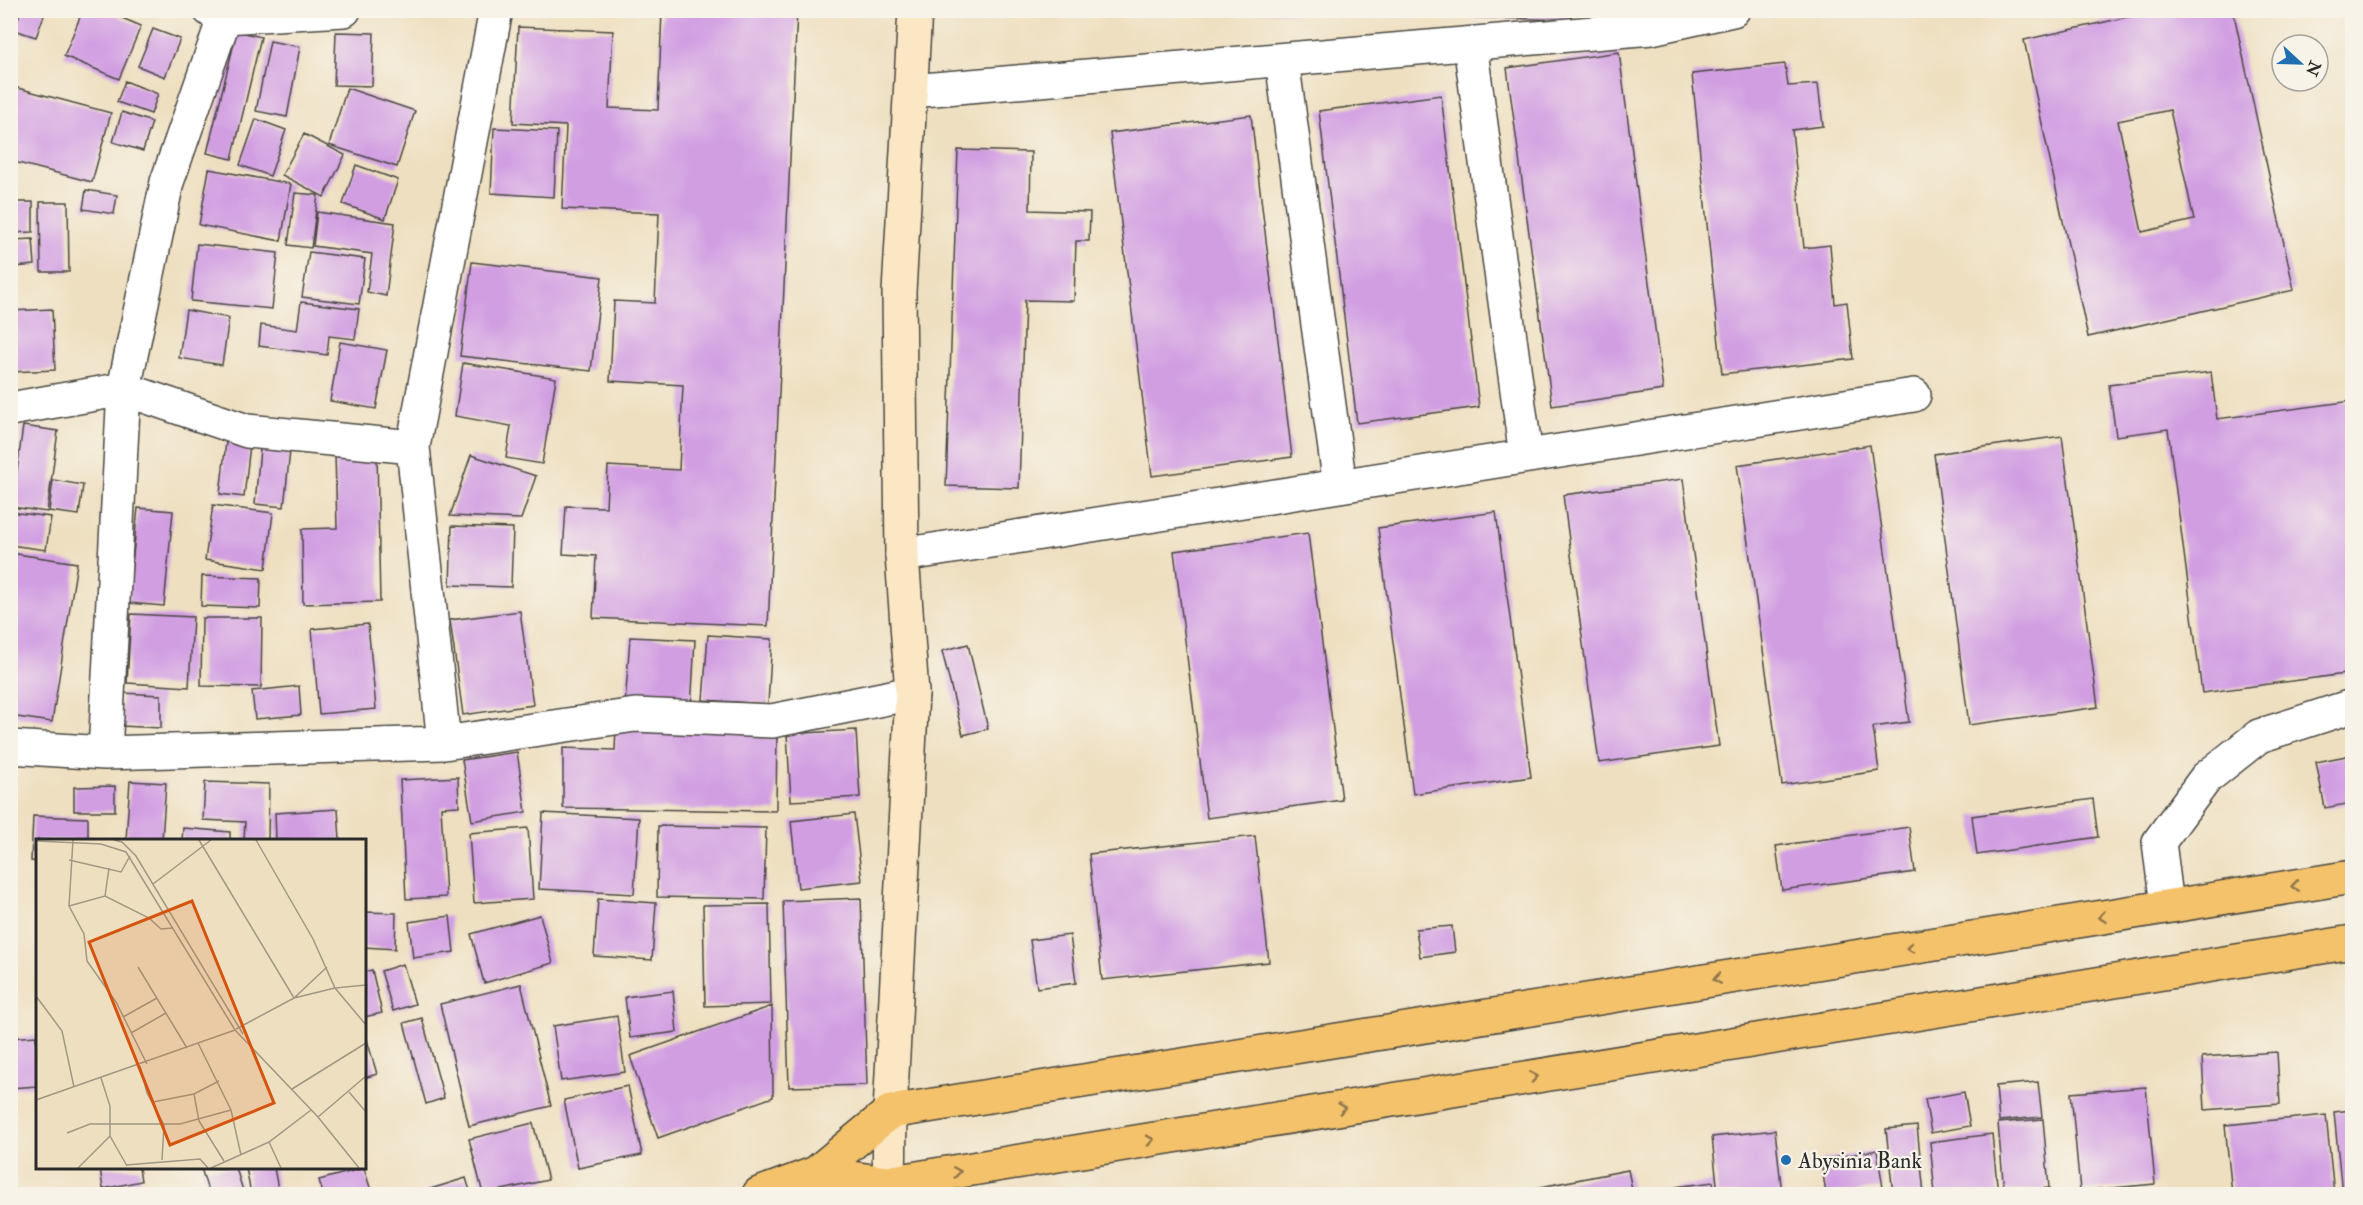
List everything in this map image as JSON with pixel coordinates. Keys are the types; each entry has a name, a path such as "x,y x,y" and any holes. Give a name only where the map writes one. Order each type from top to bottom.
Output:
{"main road":[{"path":"888,1189 912,693 902,555 899,292 914,11"},
{"path":"759,1194 816,1173 890,1112 2352,877"},
{"path":"816,1173 888,1189 2352,942"}],"street":[{"path":"105,753 124,389 167,182 221,13 344,10"},
{"path":"444,743 413,447 496,10"},
{"path":"911,91 1652,28 1733,10"},
{"path":"1470,44 1526,456"},
{"path":"1282,60 1340,486"},
{"path":"10,409 124,389 247,431 413,447"},
{"path":"902,555 1914,395"},
{"path":"10,747 105,753 444,743 635,715 772,721 912,693"},
{"path":"2167,906 2159,842 2206,778 2259,736 2352,706"}],"building":[{"path":"21,10 46,10 36,37 14,30"},
{"path":"83,10 103,10 141,26 119,79 64,56"},
{"path":"662,10 797,11 768,626 593,618 596,556 563,554 566,506 606,507 608,466 679,470 683,385 610,381 614,301 655,303 659,213 562,209 566,126 513,123 518,27 613,31 609,108 658,110"},
{"path":"1207,10 1572,10 1571,20"},
{"path":"2159,10 2233,10 2294,290 2088,337 2024,40","holes":["2170,110 2194,220 2142,232 2118,121"]},
{"path":"153,29 180,39 165,77 138,66"},
{"path":"237,31 261,37 232,159 207,153"},
{"path":"336,32 374,33 372,86 334,85"},
{"path":"270,41 300,47 287,117 256,111"},
{"path":"1619,52 1663,390 1552,406 1507,68"},
{"path":"1785,64 1788,86 1818,84 1823,126 1792,130 1804,248 1830,245 1835,304 1847,302 1853,359 1722,374 1692,74"},
{"path":"125,81 158,94 151,114 117,102"},
{"path":"14,87 111,113 92,182 10,161 10,100"},
{"path":"347,88 415,111 397,167 329,145"},
{"path":"1441,95 1479,407 1357,423 1319,111"},
{"path":"122,112 152,122 143,151 113,142"},
{"path":"1251,115 1292,457 1152,476 1110,133"},
{"path":"256,119 286,130 270,176 240,165"},
{"path":"494,128 557,131 554,197 491,193"},
{"path":"304,134 345,155 324,197 282,175"},
{"path":"958,150 1031,152 1030,210 1090,212 1089,241 1076,241 1074,301 1025,300 1019,488 946,486"},
{"path":"356,165 398,180 385,219 343,204"},
{"path":"209,169 291,184 281,241 199,225"},
{"path":"86,190 117,195 114,214 83,209"},
{"path":"295,193 318,195 311,248 288,245"},
{"path":"10,202 33,202 33,232 10,233"},
{"path":"40,202 68,202 69,272 41,272"},
{"path":"317,212 395,223 386,296 367,292 372,254 313,246"},
{"path":"33,239 35,265 15,267 12,240"},
{"path":"197,244 278,253 272,309 191,301"},
{"path":"309,252 365,259 359,304 302,297"},
{"path":"472,262 602,277 591,371 460,356"},
{"path":"301,302 359,309 355,339 329,336 327,355 259,346 261,325 297,330"},
{"path":"52,309 55,370 10,372 10,311"},
{"path":"186,310 229,318 222,365 179,358"},
{"path":"340,342 387,350 376,409 330,401"},
{"path":"463,363 556,378 542,464 506,458 511,426 455,416"},
{"path":"2211,372 2217,419 2352,401 2352,673 2202,693 2168,429 2116,436 2109,385"},
{"path":"23,426 58,431 47,512 12,507"},
{"path":"2062,436 2098,707 1969,725 1934,454"},
{"path":"226,442 250,445 244,497 220,494"},
{"path":"1870,445 1909,722 1873,727 1879,771 1782,785 1737,465"},
{"path":"260,449 290,451 284,507 255,504"},
{"path":"377,453 380,602 303,604 302,529 337,528 335,454"},
{"path":"471,455 536,476 521,519 450,516"},
{"path":"1683,479 1719,746 1599,763 1563,495"},
{"path":"53,480 83,485 79,515 49,511"},
{"path":"213,505 273,513 266,569 205,560"},
{"path":"138,508 173,511 164,606 128,603"},
{"path":"10,512 51,517 46,550 10,545"},
{"path":"1496,512 1531,777 1413,794 1378,528"},
{"path":"452,526 513,528 511,587 450,585"},
{"path":"1308,533 1342,800 1207,818 1174,551"},
{"path":"10,553 77,563 52,722 10,716"},
{"path":"202,576 261,578 260,608 201,606"},
{"path":"520,611 533,705 463,715 450,620"},
{"path":"131,614 193,617 189,687 127,683"},
{"path":"202,618 262,618 261,687 201,686"},
{"path":"368,624 376,709 319,714 312,629"},
{"path":"708,635 772,639 768,704 703,700"},
{"path":"630,637 695,640 691,709 625,706"},
{"path":"968,644 988,729 963,735 942,651"},
{"path":"299,686 301,715 255,719 252,691"},
{"path":"122,693 161,695 161,728 121,726"},
{"path":"616,727 777,730 776,811 563,808 563,748 615,750"},
{"path":"856,730 860,797 791,801 787,734"},
{"path":"517,752 526,812 472,821 462,760"},
{"path":"2351,755 2352,803 2325,808 2316,762"},
{"path":"458,777 459,806 441,807 446,897 406,899 400,780"},
{"path":"130,781 166,783 162,839 126,839"},
{"path":"205,782 269,784 268,839 244,839 245,822 203,820"},
{"path":"115,786 115,811 74,811 74,787"},
{"path":"2093,799 2098,837 1977,855 1972,816"},
{"path":"338,809 340,839 276,839 275,813"},
{"path":"543,813 639,818 634,894 539,889"},
{"path":"854,814 862,881 798,888 791,821"},
{"path":"33,816 88,818 88,839 36,839 36,862 31,861"},
{"path":"658,826 766,828 764,899 657,897"},
{"path":"1909,827 1915,872 1782,890 1776,846"},
{"path":"183,828 230,832 230,839 182,839"},
{"path":"528,828 533,899 474,903 469,833"},
{"path":"1255,836 1269,962 1102,980 1089,854"},
{"path":"861,898 867,1085 789,1087 783,901"},
{"path":"598,899 656,903 652,960 594,956"},
{"path":"769,904 771,1004 705,1006 703,905"},
{"path":"366,912 396,913 395,949 366,947"},
{"path":"540,915 553,963 484,983 471,934"},
{"path":"450,916 454,952 413,958 409,922"},
{"path":"1452,926 1455,952 1420,957 1416,929"},
{"path":"1070,935 1076,983 1037,988 1030,940"},
{"path":"403,964 415,1004 393,1011 381,971"},
{"path":"372,970 382,1013 366,1017 366,972"},
{"path":"521,984 551,1106 469,1126 440,1004"},
{"path":"673,991 677,1032 630,1038 625,997"},
{"path":"772,1006 773,1097 658,1138 630,1056"},
{"path":"617,1016 625,1072 561,1081 553,1026"},
{"path":"422,1018 444,1098 426,1104 404,1023"},
{"path":"36,1036 36,1086 10,1088 10,1038"},
{"path":"366,1040 377,1074 366,1077"},
{"path":"2277,1052 2280,1104 2205,1110 2202,1057"},
{"path":"2038,1082 2042,1117 1999,1121 1996,1086"},
{"path":"628,1086 642,1155 578,1168 564,1100"},
{"path":"2146,1087 2155,1184 2080,1191 2071,1093"},
{"path":"1964,1092 1970,1126 1931,1133 1925,1099"},
{"path":"2352,1110 2352,1194 2342,1194 2334,1112"},
{"path":"2326,1115 2334,1194 2232,1194 2225,1125"},
{"path":"2043,1119 2049,1188 2004,1192 1998,1123"},
{"path":"533,1123 548,1180 483,1194 469,1139"},
{"path":"1917,1126 1924,1194 1893,1194 1886,1129"},
{"path":"1775,1130 1782,1194 1718,1194 1712,1137"},
{"path":"1992,1134 1998,1194 1935,1194 1930,1142"},
{"path":"1877,1150 1883,1188 1826,1194 1821,1160"},
{"path":"100,1169 139,1169 141,1181 103,1189"},
{"path":"201,1169 236,1169 244,1194 209,1194"},
{"path":"246,1169 274,1169 279,1194 251,1194"},
{"path":"364,1169 372,1194 323,1194 319,1180"},
{"path":"1628,1170 1633,1194 1510,1193"},
{"path":"466,1178 471,1194 425,1194 424,1191"},
{"path":"1713,1182 1715,1194 1676,1194 1675,1187"}],"place":[{"name":"Abysinia Bank","path":"1786,1160"}]}
